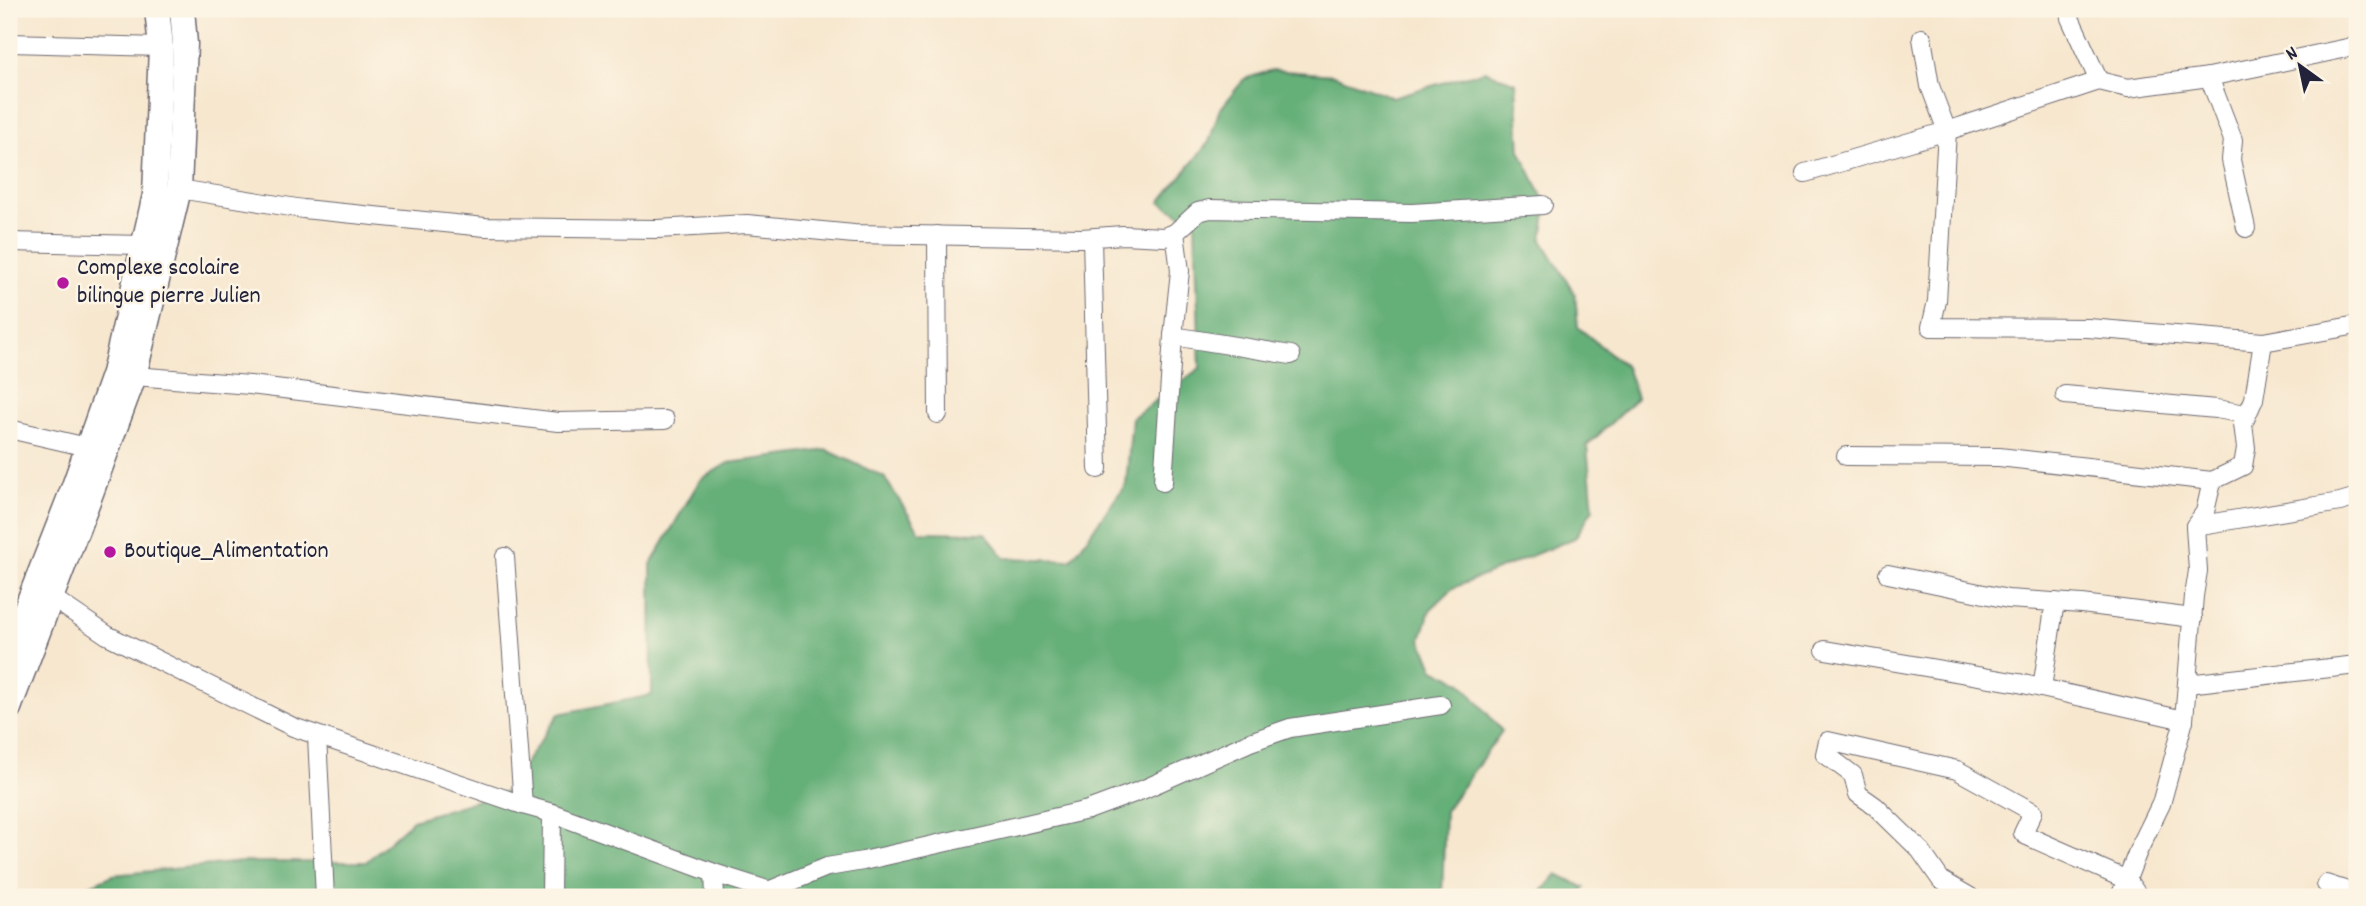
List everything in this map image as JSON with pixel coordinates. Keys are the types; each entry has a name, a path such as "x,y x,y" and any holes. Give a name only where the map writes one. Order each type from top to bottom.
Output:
{"main road":[{"path":"9,652 73,489 114,373 155,195 161,47 157,9"},
{"path":"9,708 134,376 179,189 185,44 182,9"}],"street":[{"path":"2069,9 2070,18 2099,81"},
{"path":"1922,38 1930,86 1947,131 1937,301 1931,327 2088,328 2263,342 2357,325"},
{"path":"9,43 161,47"},
{"path":"1805,173 1947,131 2099,81 2128,88 2209,77 2357,46"},
{"path":"2209,77 2234,139 2231,160 2246,228"},
{"path":"179,189 303,209 485,227 657,229 747,224 854,234 1092,237 1164,237 1175,233 1198,212 1210,209 1412,212 1543,205"},
{"path":"1163,482 1180,271 1175,233"},
{"path":"937,235 938,414"},
{"path":"1092,237 1098,469"},
{"path":"9,242 143,245"},
{"path":"1173,336 1291,355"},
{"path":"1846,456 1998,457 2212,481 2243,466 2246,448 2243,424 2254,399 2263,342"},
{"path":"134,376 250,385 558,422 665,419"},
{"path":"2065,395 2246,414"},
{"path":"9,429 87,447"},
{"path":"2120,897 2161,804 2184,720 2198,570 2195,526 2205,512 2212,481"},
{"path":"2195,526 2357,497"},
{"path":"505,557 523,805"},
{"path":"1888,574 2008,599 2193,618"},
{"path":"51,597 107,635 293,727 552,813 714,873 789,897"},
{"path":"2042,688 2055,602"},
{"path":"1825,650 2042,688 2184,720"},
{"path":"2188,684 2357,665"},
{"path":"768,891 827,867 1088,810 1290,728 1441,705"},
{"path":"317,736 326,897"},
{"path":"1970,897 1941,880 1920,850 1875,806 1858,794 1853,775 1825,754 1828,741 1957,770 2033,812 2023,832 2025,835 2127,880 2139,897"},
{"path":"551,897 552,813"},
{"path":"714,873 715,897"},
{"path":"2326,884 2357,894"}],"green space":[{"path":"1272,70 1334,75 1392,97 1485,71 1516,83 1520,150 1547,207 1542,240 1575,294 1578,327 1626,367 1637,398 1587,446 1593,509 1575,538 1453,588 1430,610 1421,640 1434,669 1461,682 1502,731 1445,811 1442,897 64,897 113,875 241,862 366,862 413,820 505,792 559,714 652,695 651,564 700,480 728,463 827,450 884,477 920,532 985,533 1005,558 1071,560 1126,484 1132,418 1200,368 1195,223 1160,202 1209,142 1219,111 1244,79"},
{"path":"1557,874 1585,888 1579,897 1537,897"}],"place":[{"name":"Complexe scolaire bilingue pierre Julien","path":"63,283"},
{"name":"Boutique_Alimentation","path":"110,552"}]}
